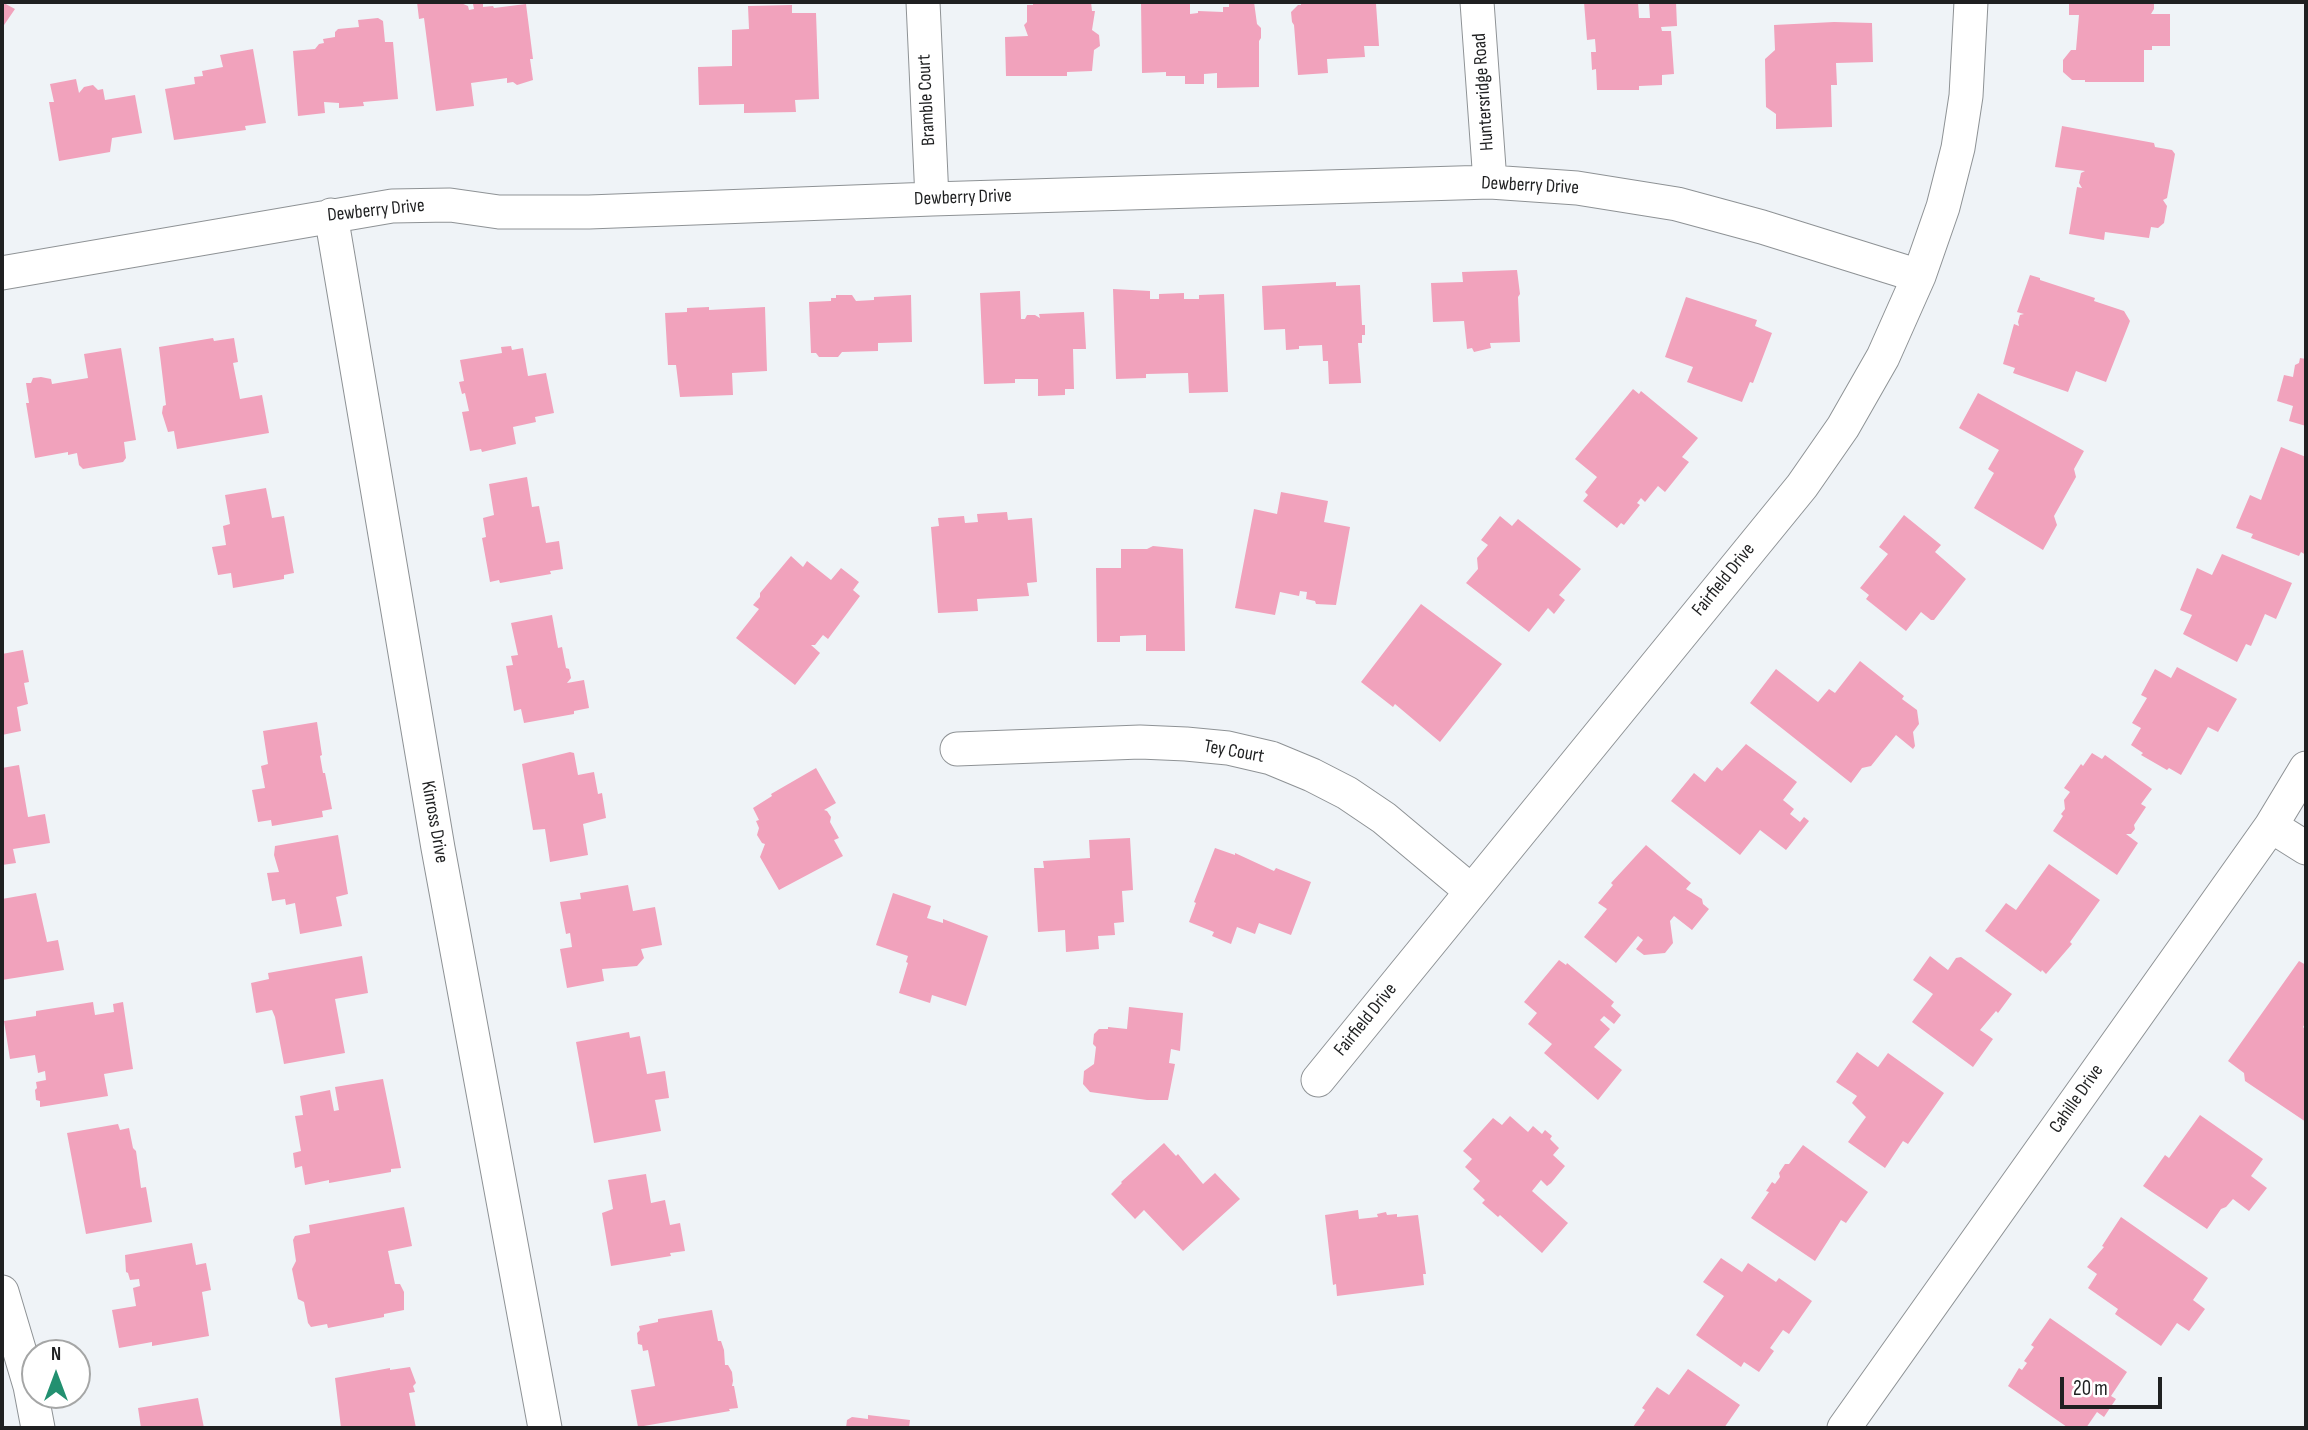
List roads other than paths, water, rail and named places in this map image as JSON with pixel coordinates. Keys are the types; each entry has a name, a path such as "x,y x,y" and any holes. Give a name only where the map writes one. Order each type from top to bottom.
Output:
{"street":[{"name":"Bramble Court","path":"923,2 932,199"},
{"name":"Huntersridge Road","path":"1477,2 1490,183"},
{"name":"Fairfield Drive","path":"1318,1080 1802,485 1843,427 1883,357 1919,276 1943,207 1958,148 1966,96 1971,2"},
{"name":"Dewberry Drive","path":"2,273 392,205 450,205 499,212 589,212 1490,183 1577,188 1678,204 1919,276"},
{"name":"Kinross Drive","path":"331,215 438,848 545,1428"},
{"name":"Tey Court","path":"957,749 1186,744 1228,748 1271,758 1348,793 1384,818 1470,890"},
{"name":"Cahille Drive","path":"1844,1428 2272,826 2306,768"},
{"path":"2272,826 2306,848"},
{"path":"2,1292 30,1386 38,1428"}]}
